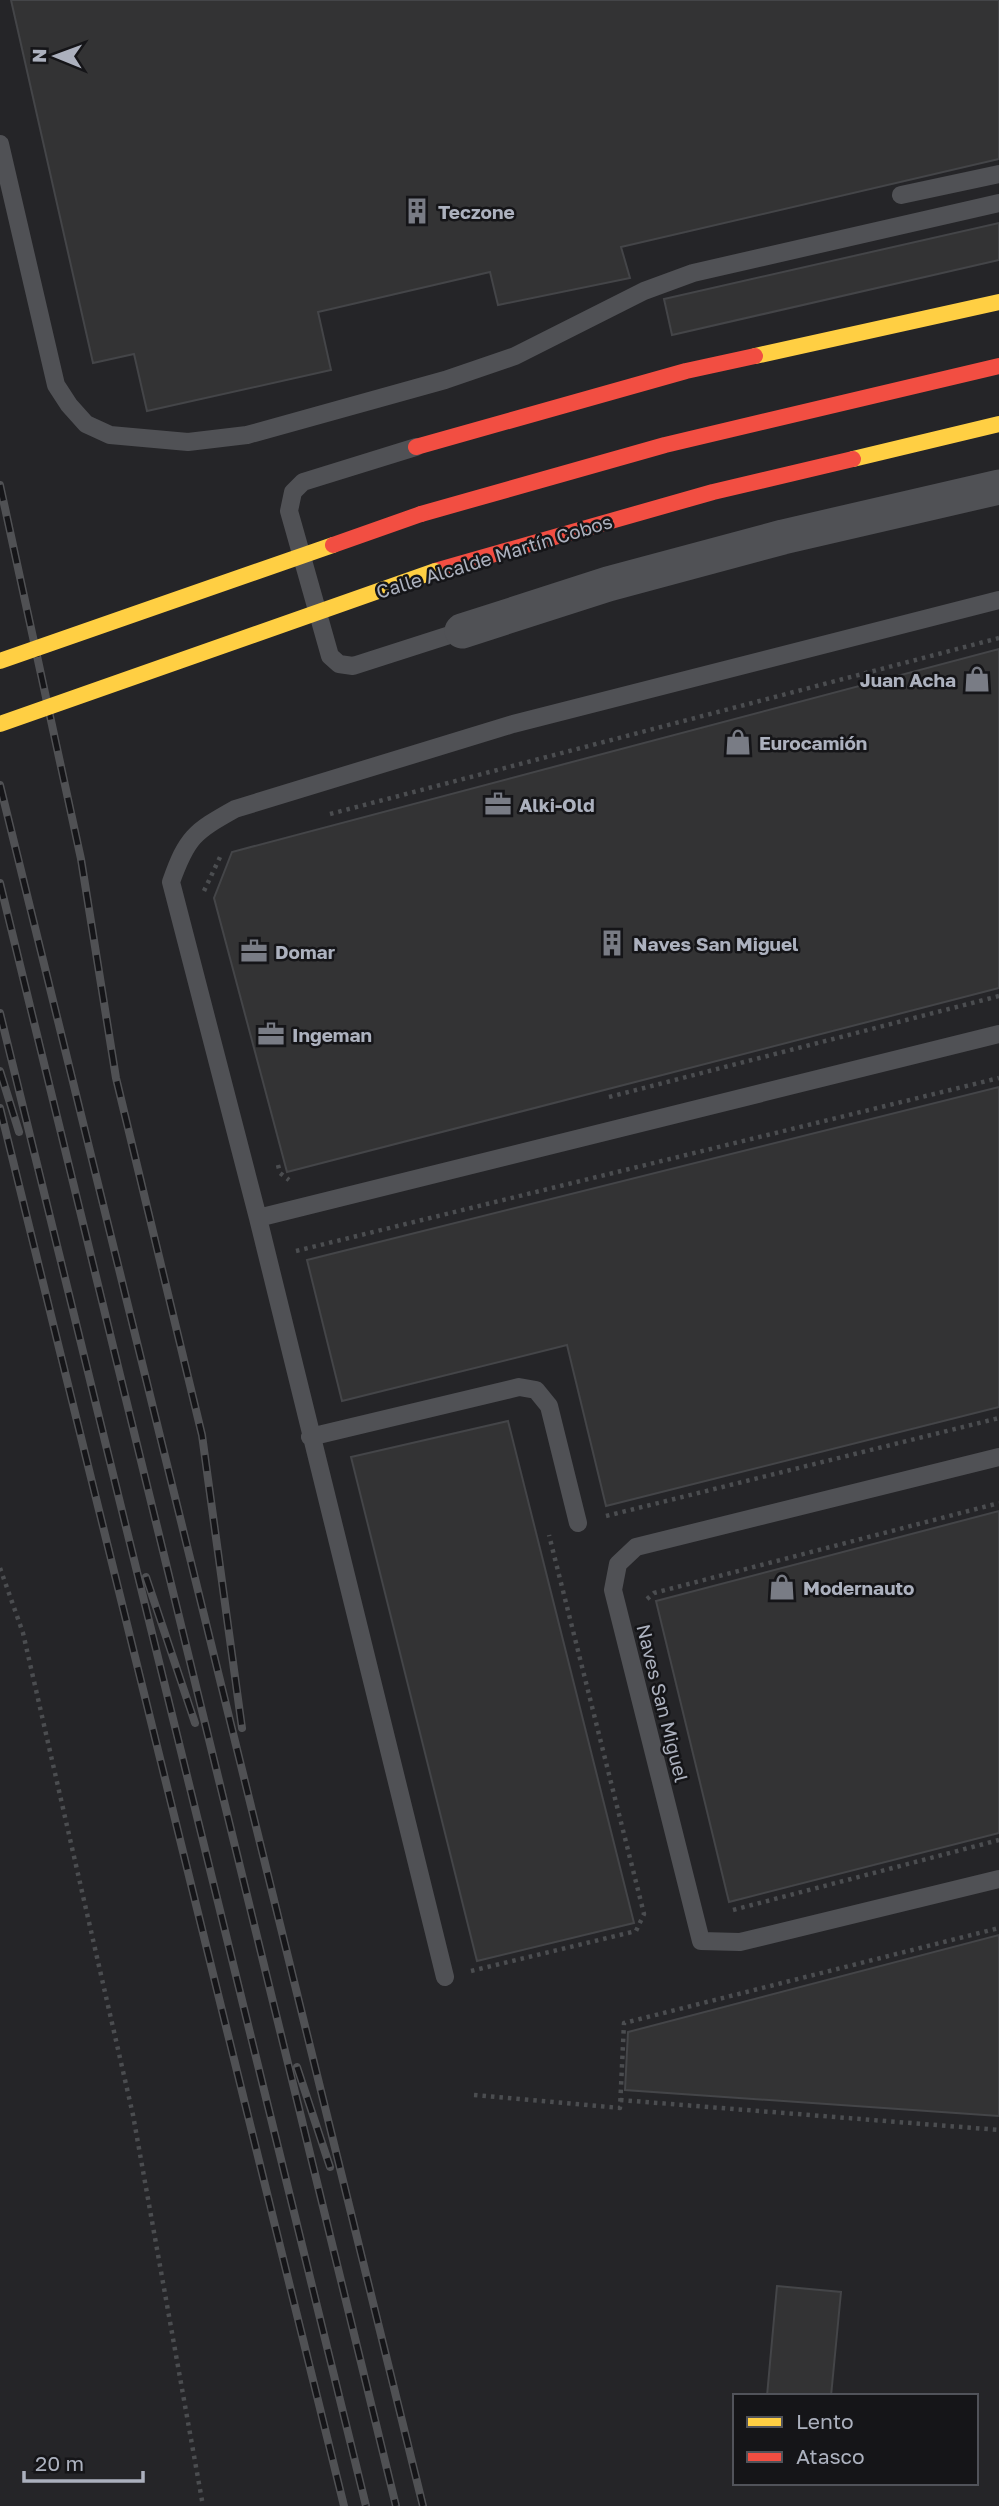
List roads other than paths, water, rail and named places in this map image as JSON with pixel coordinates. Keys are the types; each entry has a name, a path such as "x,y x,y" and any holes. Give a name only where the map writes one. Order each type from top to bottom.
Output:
{"main road":[{"path":"416,447 686,371 999,302"},
{"path":"0,661 421,514 678,442 999,366"},
{"name":"Calle Alcalde Martín Cobos","path":"0,724 435,571 713,492 999,424"}],"street":[{"path":"462,631 621,580 783,537 999,487"}],"lane":[{"path":"0,144 57,385 69,405 86,424 110,435 149,440 188,442 247,435 432,384 515,356 644,291 693,273 999,203"},
{"path":"901,195 999,174"},
{"path":"416,447 303,482 293,492 289,511 330,656 339,664 352,666 462,631"},
{"path":"445,1977 258,1218 171,883 181,854 198,830 235,809 513,724 999,600"},
{"path":"258,1218 999,1034"},
{"path":"310,1437 519,1387 536,1390 549,1406 578,1524"},
{"name":"Naves San Miguel","path":"999,1457 636,1547 618,1564 613,1590 701,1941 740,1942 999,1879"}],"railway":[{"path":"0,485 81,859 116,1078 202,1435 242,1728"},
{"path":"0,785 423,2506"},
{"path":"0,883 396,2506"},
{"path":"0,1013 366,2506"},
{"path":"0,1071 19,1132"},
{"path":"0,1108 344,2506"},
{"path":"146,1577 195,1723"},
{"path":"297,2067 330,2167"}],"place":[{"name":"Teczone","path":"417,211"},
{"name":"Juan Acha","path":"977,679"},
{"name":"Eurocamión","path":"738,742"},
{"name":"Alki-Old","path":"498,804"},
{"name":"Naves San Miguel","path":"612,943"},
{"name":"Domar","path":"254,951"},
{"name":"Ingeman","path":"271,1034"},
{"name":"Modernauto","path":"782,1587"}]}
